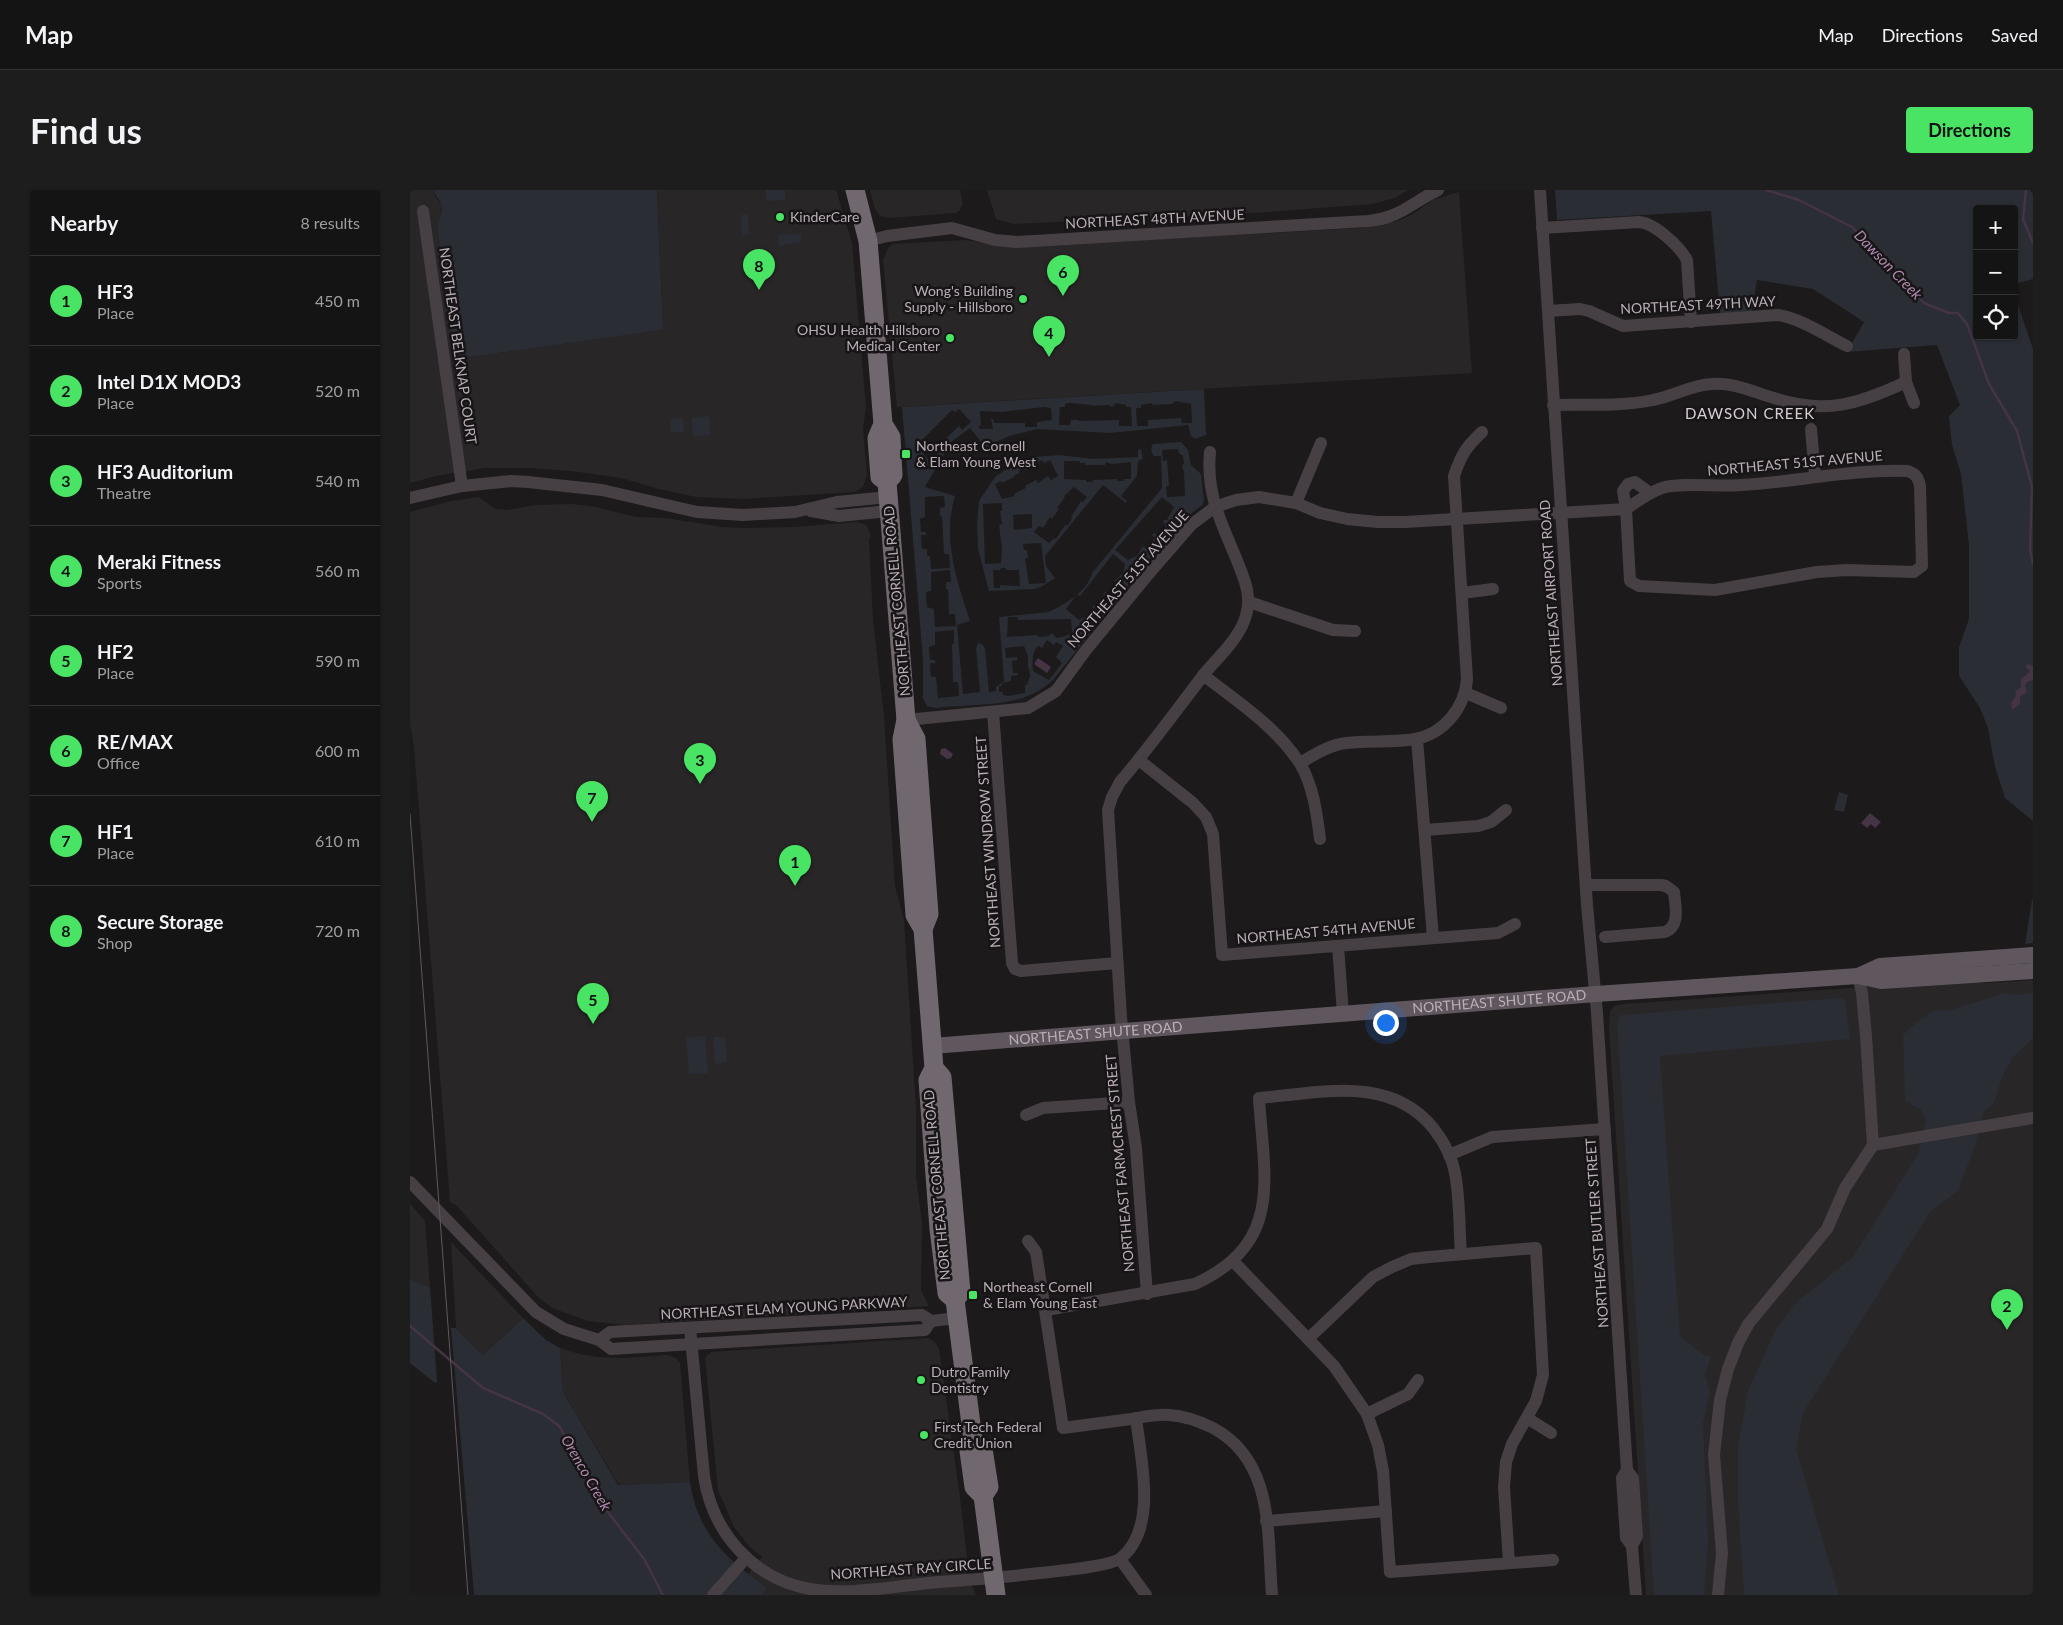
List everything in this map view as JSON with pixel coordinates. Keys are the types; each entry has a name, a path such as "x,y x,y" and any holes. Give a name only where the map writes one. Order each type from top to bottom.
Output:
{"highway":[{"name":"NORTHEAST CORNELL ROAD","path":"855,190 868,241 883,424 878,438 880,477 888,497 906,720 902,739 915,915 923,928 934,1068 942,1077 961,1292 956,1309 973,1440 969,1451 974,1487 983,1496 994,1586"}],"main road":[{"name":"NORTHEAST SHUTE ROAD","path":"1858,976 1880,966 2033,955"},
{"name":"NORTHEAST SHUTE ROAD","path":"932,1046 1596,994 1858,976 1881,981 2033,970"}],"street":[{"name":"NORTHEAST 48TH AVENUE","path":"868,241 887,236 948,228 996,240 1017,242 1368,221 1400,213 1438,190"},
{"name":"NORTHEAST AIRPORT ROAD","path":"1540,190 1586,885 1596,994"},
{"name":"NORTHEAST BELKNAP COURT","path":"423,211 462,486"},
{"path":"1542,228 1639,222 1654,227 1683,253 1687,260 1691,322"},
{"name":"NORTHEAST 49TH WAY","path":"1548,311 1589,310 1623,326 1778,315 1788,317 1847,346"},
{"path":"1904,354 1906,382 1914,403"},
{"path":"1554,405 1631,404 1661,398 1696,386 1730,384 1792,404 1811,407 1829,406 1875,397 1906,382"},
{"path":"1811,430 1815,476"},
{"path":"1300,763 1322,751 1344,743 1417,739 1445,725 1456,713 1466,693 1467,679 1454,476 1466,447 1482,432"},
{"path":"1296,503 1321,444"},
{"path":"1210,452 1208,470 1215,507 1241,571 1249,602 1333,630 1355,631"},
{"name":"NORTHEAST 51ST AVENUE","path":"906,720 1028,708 1056,691 1086,650 1191,524 1215,507 1236,500 1259,497 1296,503 1320,513 1347,519 1378,522 1457,519 1626,509 1650,493 1669,486 1742,485 1853,472 1908,471 1914,473 1918,478 1920,486 1923,559 1920,569 1907,572 1847,570 1817,572 1715,590 1639,586 1630,581 1626,509"},
{"path":"410,498 462,486 511,481 566,484 602,490 676,509 712,514 768,515 808,510 839,516 888,497"},
{"path":"1626,509 1623,491 1628,484 1635,482 1650,493"},
{"path":"1462,593 1493,589"},
{"name":"NORTHEAST FARMCREST STREET","path":"1147,1294 1136,1148 1128,1102 1122,1031 1108,810 1112,796 1120,782 1238,633 1249,602"},
{"path":"1203,675 1263,721 1300,763 1313,796 1320,839"},
{"path":"1466,693 1501,708"},
{"name":"NORTHEAST WINDROW STREET","path":"993,712 1012,963 1015,969 1022,971 1117,963"},
{"path":"1417,739 1433,938"},
{"name":"NORTHEAST 54TH AVENUE","path":"1139,760 1193,803 1206,817 1213,834 1222,955 1498,933 1514,924"},
{"path":"1425,830 1478,826 1491,822 1506,810"},
{"path":"1586,885 1661,885 1674,892 1676,915 1674,926 1670,930 1605,936"},
{"path":"1338,946 1343,1014"},
{"path":"1718,1595 1722,1552 1714,1455 1715,1431 1728,1369 1738,1343 1749,1323 1827,1229 1845,1188 1873,1145 1862,993 1858,976"},
{"name":"NORTHEAST BUTLER STREET","path":"1596,994 1627,1470 1622,1478 1626,1538 1632,1546 1636,1595"},
{"path":"1046,1310 1147,1294 1195,1284 1214,1275 1234,1261 1248,1243 1257,1226 1263,1204 1264,1182 1259,1098 1359,1090 1391,1097 1407,1104 1428,1121 1450,1155 1455,1173 1461,1254"},
{"path":"1026,1115 1043,1108 1128,1102"},
{"path":"1873,1145 2033,1118"},
{"path":"1450,1155 1492,1137 1605,1129"},
{"path":"410,1182 536,1312 564,1329 598,1340 611,1348 924,1330 931,1321 956,1309"},
{"path":"1028,1241 1036,1252 1063,1428 1168,1415 1188,1418 1222,1433 1249,1460 1258,1478 1266,1521 1272,1595"},
{"path":"1308,1339 1373,1277 1411,1259 1536,1248 1543,1375 1536,1401 1512,1444 1506,1462 1504,1487 1509,1563"},
{"path":"1234,1261 1334,1366 1366,1414 1378,1445 1383,1471 1390,1572 1553,1560"},
{"name":"NORTHEAST ELAM YOUNG PARKWAY","path":"598,1340 610,1332 922,1315 931,1321"},
{"name":"NORTHEAST RAY CIRCLE","path":"690,1328 706,1491 721,1528 733,1546 746,1558 770,1574 784,1581 810,1589 821,1590 994,1586 1097,1566 1120,1559"},
{"path":"1366,1414 1408,1394 1418,1380"},
{"path":"1136,1418 1145,1499 1144,1516 1139,1535 1120,1559 1146,1595"},
{"path":"1527,1418 1551,1433"},
{"path":"1266,1521 1386,1511"},
{"path":"713,1595 746,1558"}],"shaded area":[{"path":"410,190 434,190 435,196 442,205 441,216 437,226 457,359 663,330 657,190 836,190 852,243 866,407 863,429 867,474 863,487 855,492 744,499 696,497 621,478 571,471 528,468 485,468 436,476 410,483"},
{"path":"434,190 657,190 663,330 456,359 437,226 442,214 442,208"},
{"path":"766,190 785,190 785,200 766,200"},
{"path":"870,190 960,190 963,203 960,210 956,213 889,218 880,216 875,209"},
{"path":"987,190 1408,190 1395,198 1372,204 1254,213 1013,224 996,219"},
{"path":"1555,190 2033,190 2033,279 2018,283 2018,205 1973,205 1973,340 2018,340 2018,305 2033,349 2033,821 2005,798 1995,767 1988,728 1980,708 1959,676 1959,647 1969,619 1969,545 1961,474 1952,445 1949,416 1960,405 1937,345 1847,352 1864,322 1813,289 1757,280 1752,311 1720,314 1711,211 1557,220"},
{"path":"1459,192 1472,373 897,407 883,260 888,248 893,244 965,240 1015,247 1362,228 1398,221 1413,214 1433,200"},
{"path":"748,214 749,235 742,235 741,215"},
{"path":"801,234 801,242 779,246 779,235"},
{"path":"1204,389 1206,435 1195,439 1191,436 1188,425 1110,433 1037,429 1009,436 985,447 970,428 951,442 925,487 955,496 951,512 951,544 956,575 970,621 957,625 963,694 980,692 976,648 978,643 982,644 985,648 989,692 996,691 996,687 1004,681 999,617 1048,612 1068,602 1076,595 1066,609 1079,620 1088,615 1094,605 1098,608 1107,598 1103,594 1105,592 1109,595 1118,584 1114,581 1123,573 1125,564 1113,554 1080,596 1077,594 1162,488 1161,456 1153,455 1151,449 1153,444 1181,442 1188,450 1191,465 1201,474 1204,501 1202,505 1178,524 1053,680 1040,690 1013,701 936,708 927,706 923,698 923,660 902,407","holes":["1176,401 1191,404 1192,423 1182,423 1181,418 1148,420 1148,426 1137,426 1136,408 1152,403 1152,405 1172,404","1069,403 1092,406 1109,405 1112,407 1116,403 1126,405 1126,407 1131,407 1132,426 1119,426 1119,420 1071,420 1070,425 1059,425 1060,407 1065,407 1065,404","1044,407 1051,408 1052,420 1037,422 1037,427 1025,427 1025,423 994,423 993,419 991,419 993,429 979,429 981,425 980,411 1002,412","959,409 971,422 962,430 959,426 935,449 938,453 930,462 918,447 920,442 952,410 955,412","1178,449 1179,453 1183,456 1185,496 1167,497 1166,486 1169,486 1167,460 1163,461 1162,450","944,496 945,507 940,508 940,516 942,516 944,554 949,554 950,568 931,569 930,556 927,556 927,549 922,549 921,535 926,535 926,532 921,532 920,519 925,517 925,497","1162,497 1174,507 1167,520 1164,520 1163,522 1166,525 1158,536 1154,533 1152,535 1155,538 1147,549 1143,546 1137,556 1128,560 1115,550","950,570 951,582 946,582 946,589 948,589 949,614 955,614 956,626 935,627 934,609 927,607 926,592 931,591 931,572","1008,617 1018,617 1018,620 1071,619 1072,633 1056,638 1053,634 1038,637 1038,635 1007,637","954,630 954,644 952,644 953,682 958,682 959,696 938,698 936,677 931,677 930,663 935,663 935,660 930,660 929,647 935,645 935,632","1047,640 1054,645 1056,642 1063,646 1056,657 1062,663 1049,680 1033,671 1035,651 1038,646 1042,648","1024,646 1028,656 1030,676 1027,685 1025,685 1025,693 1008,696 1003,695 1003,692 999,692 999,686 1002,686 1002,683 1011,681 1011,676 1018,675 1018,673 1013,673 1012,661 1017,660 1017,657 1006,658 1005,648"]},
{"path":"709,416 710,435 693,436 692,418"},
{"path":"683,418 684,432 671,432 670,419"},
{"path":"1141,449 1143,459 1138,461 1137,476 1121,496 1127,501 1126,503 1103,485 1045,556 1046,566 1055,578 1041,587 1034,589 989,591 978,549 977,524 979,501 995,477 1017,462 1035,457 1059,455 1093,459 1138,457 1138,450","holes":["1042,460 1044,463 1050,460 1058,476 1051,480 1048,476 1038,483 1036,480 1014,494 1015,496 1002,499 995,484 1014,477 1023,468 1025,470","1064,461 1079,461 1080,463 1085,463 1085,465 1105,465 1106,462 1112,464 1131,462 1131,479 1124,479 1124,481 1117,481 1117,479 1086,482 1086,480 1064,479","1074,487 1087,497 1083,502 1081,501 1067,526 1065,525 1056,539 1054,538 1049,543 1034,532 1039,526 1043,528 1050,517 1052,519 1065,497","1002,503 1002,511 1000,511 1002,524 999,525 1002,549 1001,563 985,564 983,504","1032,514 1032,528 1014,530 1013,515","1041,543 1046,583 1029,584 1025,559 1028,558 1027,550 1024,550 1023,544","1001,568 1019,570 1020,586 1000,585 1000,588 994,588 993,570 1000,570"]},
{"path":"479,497 495,509 506,510 536,505 573,504 596,507 636,517 666,518 722,527 794,527 857,522 867,525 871,536 869,540 873,620 884,716 895,886 904,920 916,1109 916,1176 922,1223 921,1290 929,1306 625,1325 588,1321 552,1308 538,1297 457,1206 450,1202 414,747 410,724 410,512 451,501"},
{"path":"1038,658 1051,667 1047,673 1034,664"},
{"path":"2028,664 2033,666 2033,680 2027,682 2025,685 2027,692 2020,697 2020,704 2012,710 2011,703 2016,696 2015,692 2021,687 2021,679 2029,673 2029,670 2025,667"},
{"path":"945,748 953,754 951,758 947,759 940,754 941,749"},
{"path":"1839,792 1848,795 1844,812 1834,810"},
{"path":"1870,813 1881,822 1875,828 1871,824 1867,828 1861,823"},
{"path":"2032,900 2033,943 2025,944"},
{"path":"2033,980 2033,1595 1646,1595 1609,1029 1610,1011 1614,1006 1623,1004 1934,982 1988,983"},
{"path":"2005,993 2018,995 2033,993 2033,1038 2013,1057 2001,1079 1992,1105 1983,1113 1976,1143 1958,1191 1930,1212 1803,1413 1796,1449 1839,1595 1744,1595 1738,1500 1738,1447 1748,1391 1776,1329 1798,1301 1853,1257 1918,1154 1926,1120 1921,1110 1905,1100 1903,1035 1918,1021 1933,1011 1950,1010"},
{"path":"1841,998 1845,1000 1850,1039 1660,1056 1680,1336 1704,1355 1711,1356 1705,1376 1710,1392 1703,1423 1708,1541 1704,1595 1654,1595 1617,1021 1621,1015"},
{"path":"705,1036 708,1073 689,1074 686,1038"},
{"path":"713,1037 725,1037 727,1062 715,1064"},
{"path":"410,1204 425,1221 430,1287 410,1279"},
{"path":"451,1242 523,1318 483,1355 456,1328"},
{"path":"410,1279 430,1287 437,1381 435,1383 410,1363"},
{"path":"523,1318 546,1340 560,1348 563,1392 618,1485 690,1482 699,1516 716,1544 739,1567 767,1587 763,1595 474,1595 451,1328 456,1328 483,1355"},
{"path":"928,1338 935,1342 939,1349 967,1558 964,1567 976,1595 763,1595 767,1587 748,1574 762,1557 749,1546 734,1527 718,1490 705,1358 711,1352"},
{"path":"560,1348 598,1357 624,1358 667,1355 676,1358 680,1363 690,1482 619,1485 563,1392"}],"waterway":[{"name":"Dawson Creek","path":"1766,190 1799,200 1852,227 1924,303 1949,313 1958,313 1967,324 1989,384 2017,431 2032,487 2030,549 2033,564"},
{"path":"2026,190 2023,219 2033,243"},
{"name":"Orenco Creek","path":"410,1326 483,1388 543,1414 559,1426 607,1511 644,1559 663,1595"}],"tram line":[{"path":"410,814 468,1595"}],"place":[{"name":"KinderCare","path":"780,217"},
{"name":"Secure Storage","path":"759,290"},
{"name":"RE/MAX","path":"1063,296"},
{"name":"Wong's Building Supply - Hillsboro","path":"1023,299"},
{"name":"OHSU Health Hillsboro Medical Center","path":"950,338"},
{"name":"Meraki Fitness","path":"1049,357"},
{"name":"Northeast Cornell & Elam Young West","path":"906,454"},
{"name":"HF3 Auditorium","path":"700,784"},
{"name":"HF1","path":"592,822"},
{"name":"HF3","path":"795,886"},
{"name":"HF2","path":"593,1024"},
{"name":"Northeast Cornell & Elam Young East","path":"973,1295"},
{"name":"Intel D1X MOD3","path":"2007,1330"},
{"name":"Dutro Family Dentistry","path":"921,1380"},
{"name":"First Tech Federal Credit Union","path":"924,1435"}],"district":[{"name":"DAWSON CREEK","path":"1750,414"}]}
